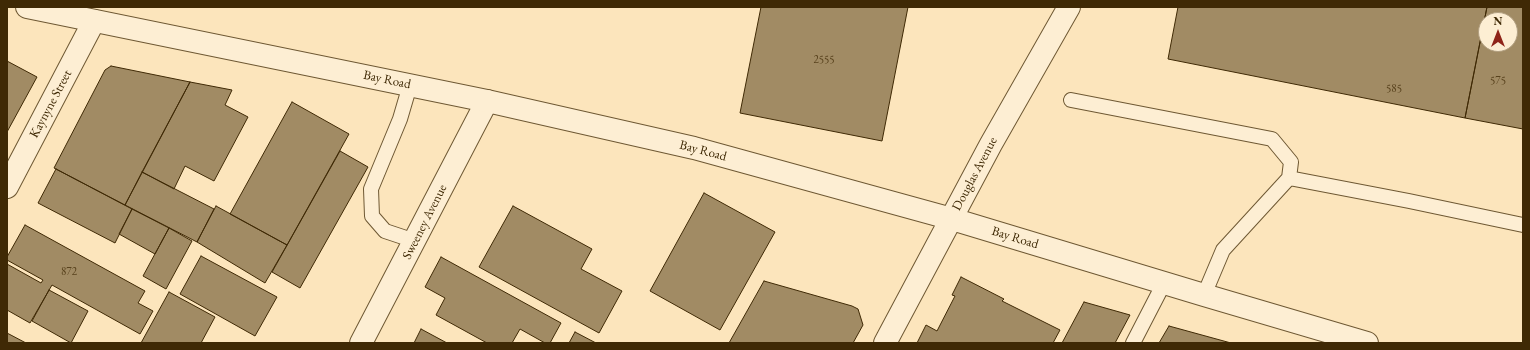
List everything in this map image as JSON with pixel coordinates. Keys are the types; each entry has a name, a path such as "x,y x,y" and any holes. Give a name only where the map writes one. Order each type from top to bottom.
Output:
{"street":[{"name":"Bay Road","path":"27,7 487,101 694,148 952,219 1367,343"},
{"name":"Douglas Avenue","path":"885,343 991,144 1069,7"},
{"name":"Kaynyne Street","path":"7,187 94,21"},
{"name":"Sweeney Avenue","path":"361,343 487,101"}],"lane":[{"path":"410,85 400,119 371,189 372,216 385,231 415,241"},
{"path":"1071,100 1272,139 1291,162 1289,178 1223,250 1204,295"},
{"path":"1289,178 1523,225"},
{"path":"1133,343 1164,283"}],"building":[{"path":"761,7 908,7 882,141 740,113"},
{"path":"1178,7 1487,7 1486,12 1478,12 1478,52 1465,118 1168,59"},
{"path":"1487,7 1523,7 1523,129 1465,118 1478,52 1518,52 1518,12 1486,12"},
{"path":"7,61 37,77 7,132"},
{"path":"111,66 190,82 125,205 54,168 105,70"},
{"path":"190,82 232,90 225,105 248,117 214,181 185,166 174,189 142,172"},
{"path":"292,102 349,134 287,245 230,214"},
{"path":"340,151 368,167 300,288 272,272"},
{"path":"56,169 132,209 115,243 38,203"},
{"path":"142,172 214,209 197,242 125,205"},
{"path":"704,193 775,232 720,330 650,291"},
{"path":"216,206 287,245 265,283 197,242"},
{"path":"513,206 592,249 581,269 622,291 599,333 479,267"},
{"path":"132,209 169,228 155,254 119,234"},
{"path":"25,225 145,291 138,303 153,311 140,334 52,285 30,323 7,310 7,264 41,283 43,280 7,260 7,257"},
{"path":"169,228 192,241 166,289 143,276"},
{"path":"201,256 277,297 255,336 180,294"},
{"path":"441,257 561,323 550,343 545,343 520,329 512,343 487,343 436,315 445,298 425,287"},
{"path":"961,277 1004,299 1002,301 1060,330 1053,343 917,343 926,325 937,331 955,296 952,295"},
{"path":"764,281 858,309 863,325 853,343 729,343"},
{"path":"49,290 88,311 71,343 32,321"},
{"path":"169,292 215,317 201,343 141,343"},
{"path":"1084,302 1130,315 1115,343 1062,343"},
{"path":"1169,326 1231,343 1159,343"},
{"path":"421,329 447,343 414,343"},
{"path":"575,332 596,343 569,343"},
{"path":"7,333 26,343 7,343"}]}
